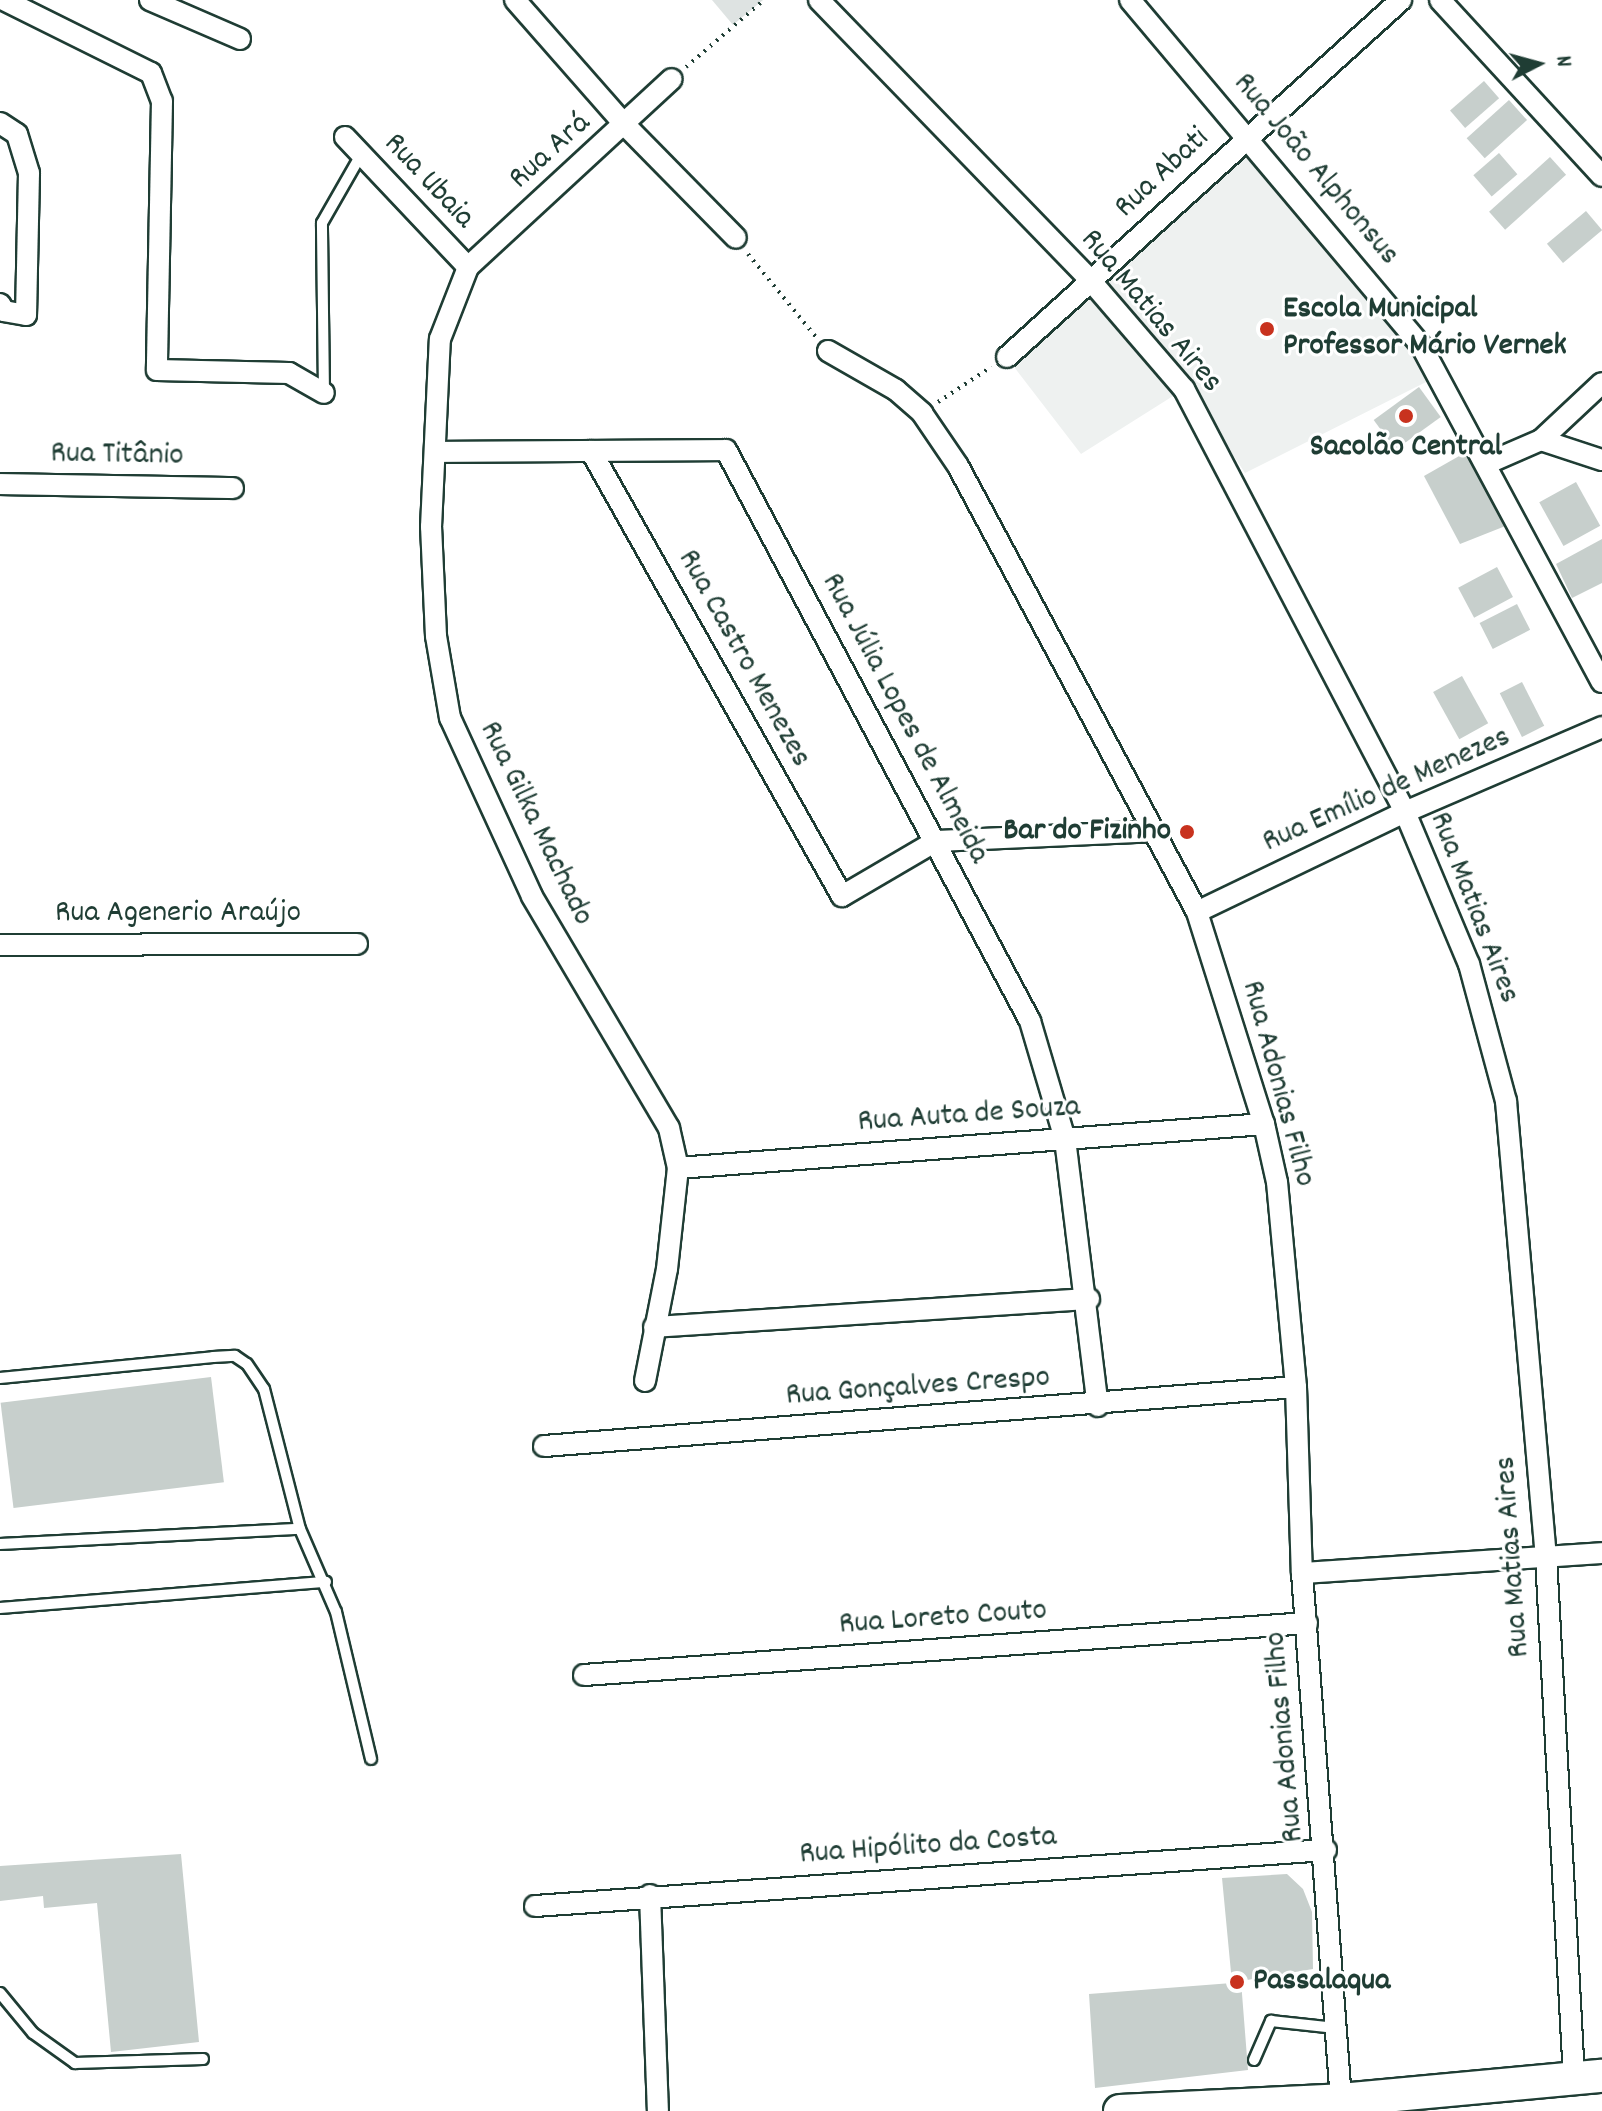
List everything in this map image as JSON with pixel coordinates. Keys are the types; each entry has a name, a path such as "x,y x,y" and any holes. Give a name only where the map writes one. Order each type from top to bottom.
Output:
{"main road":[{"path":"1120,2111 1341,2100 1588,2077"}],"street":[{"path":"4,0 151,73 162,101 157,370 289,373 324,393"},
{"path":"150,0 240,39"},
{"path":"515,0 625,125 736,238"},
{"name":"Rua Matias Aires","path":"819,0 1091,281 1184,389 1405,812 1469,964 1506,1101 1588,2077"},
{"name":"Rua João Alphonsus","path":"1130,0 1249,136 1422,347 1488,463 1602,682"},
{"name":"Rua Abati","path":"1007,357 1401,0"},
{"path":"1440,0 1602,176"},
{"name":"Rua Ará","path":"468,267 672,79"},
{"path":"0,123 17,134 29,173 26,315 4,311 0,304"},
{"name":"Rua Ubaia","path":"345,137 468,267"},
{"name":"Rua Gilka Machado","path":"468,267 440,339 437,452 431,527 436,636 450,718 532,896 669,1128 678,1168 645,1381"},
{"name":"Rua Adonias Filho","path":"828,351 896,390 922,413 958,466 1197,912 1264,1124 1277,1182 1296,1387 1302,1573 1326,1850 1341,2100"},
{"path":"1488,463 1541,440 1602,383"},
{"path":"1541,440 1602,460"},
{"name":"Rua Júlia Lopes de Almeida","path":"437,452 726,450 1030,1021 1065,1139 1089,1299 1098,1406"},
{"name":"Rua Castro Menezes","path":"591,451 842,896 936,841"},
{"name":"Rua Titânio","path":"0,484 233,488"},
{"name":"Rua Emílio de Menezes","path":"1197,912 1405,812 1602,727"},
{"path":"936,841 1154,831"},
{"name":"Rua Agenerio Araújo","path":"0,945 357,944"},
{"name":"Rua Auta de Souza","path":"678,1168 1264,1124"},
{"path":"654,1327 1089,1299"},
{"name":"Rua Gonçalves Crespo","path":"544,1446 1098,1406 1296,1387"},
{"path":"1302,1573 1602,1553"},
{"name":"Rua Loreto Couto","path":"584,1675 1307,1623"},
{"name":"Rua Hipólito da Costa","path":"535,1906 650,1895 1326,1850"},
{"path":"650,1895 658,2111"}],"lane":[{"path":"324,393 322,223 361,155"},
{"path":"0,1378 235,1356 264,1389 300,1529 326,1582 371,1759"},
{"path":"0,1544 300,1529"},
{"path":"0,1608 326,1582"},
{"path":"0,1993 33,2033 75,2063 203,2059"},
{"path":"1254,2060 1271,2021 1336,2028"}],"path":[{"path":"672,79 764,0"},
{"path":"736,238 828,351"},
{"path":"922,413 1007,357"}],"shaded area":[{"path":"712,0 763,0 733,25"},
{"name":"Escola Municipal Professor Mário Vernek","path":"1251,140 1434,378 1245,473 1198,402 1097,280"},
{"path":"1091,286 1181,391 1081,454 1011,363"}],"building":[{"path":"1484,81 1499,98 1465,128 1450,111"},
{"path":"1509,100 1527,120 1485,158 1467,138"},
{"path":"1499,153 1517,174 1492,196 1473,175"},
{"path":"1550,157 1566,175 1505,230 1489,212"},
{"path":"1586,211 1602,230 1563,263 1547,244"},
{"name":"Sacolão Central","path":"1419,387 1441,417 1395,450 1374,420"},
{"path":"1468,451 1513,523 1460,544 1424,476"},
{"path":"1576,482 1600,526 1564,546 1539,502"},
{"path":"1602,539 1602,583 1572,598 1556,564"},
{"path":"1497,567 1513,597 1474,618 1458,588"},
{"path":"1517,604 1530,630 1493,649 1480,623"},
{"path":"1462,676 1488,723 1459,739 1433,692"},
{"path":"1522,682 1544,726 1522,737 1500,693"},
{"path":"211,1377 224,1482 13,1508 1,1403"},
{"path":"181,1854 199,2042 111,2052 97,1903 44,1908 43,1896 0,1901 0,1866"},
{"name":"Passalaqua","path":"1287,1874 1303,1889 1312,1912 1313,1969 1241,1981 1248,2070 1095,2088 1089,1994 1232,1983 1222,1878"}],"place":[{"name":"Escola Municipal Professor Mário Vernek","path":"1267,329"},
{"name":"Sacolão Central","path":"1406,416"},
{"name":"Bar do Fizinho","path":"1187,832"},
{"name":"Passalaqua","path":"1237,1982"}]}
